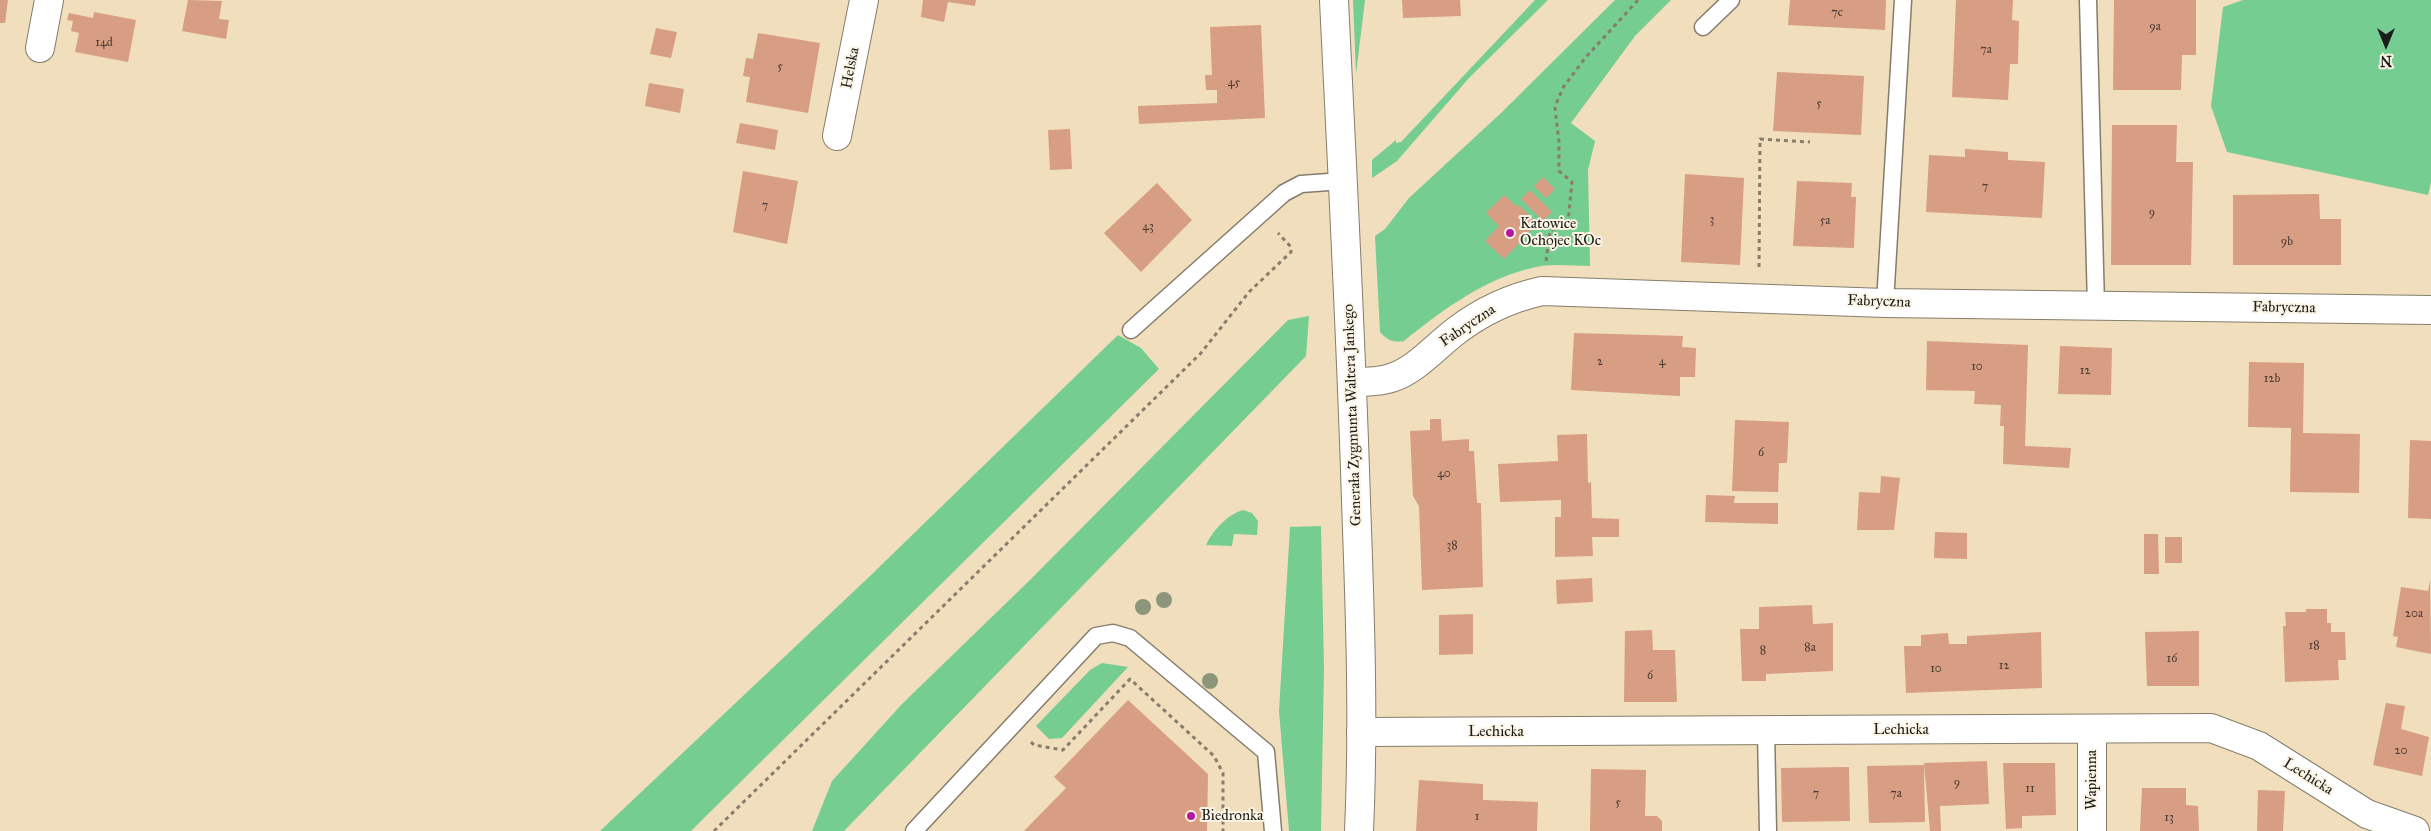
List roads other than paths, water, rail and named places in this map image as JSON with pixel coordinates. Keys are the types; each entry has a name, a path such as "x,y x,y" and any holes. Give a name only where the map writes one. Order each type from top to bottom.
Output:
{"street":[{"path":"40,48 49,0"},
{"name":"Helska","path":"837,136 864,0"},
{"name":"Generała Zygmunta Waltera Jankego","path":"1334,0 1359,573 1361,732 1359,831"},
{"name":"Fabryczna","path":"1352,382 1390,378 1402,373 1457,330 1488,310 1515,297 1542,291 1758,297 1885,303 2431,310"},
{"name":"Lechicka","path":"1361,732 2210,728 2259,746 2367,814 2414,831"},
{"name":"Wapienna","path":"2092,729 2092,831"}],"lane":[{"path":"1703,27 1730,0"},
{"path":"1885,303 1903,0"},
{"path":"2088,0 2096,306"},
{"path":"1131,330 1284,193 1301,184 1343,181"},
{"path":"914,831 1096,636 1113,633 1130,638 1266,752 1273,831"},
{"path":"1766,731 1768,831"}],"place":[{"name":"Katowice Ochojec KOc","path":"1510,233"},
{"name":"Biedronka","path":"1191,816"}]}
